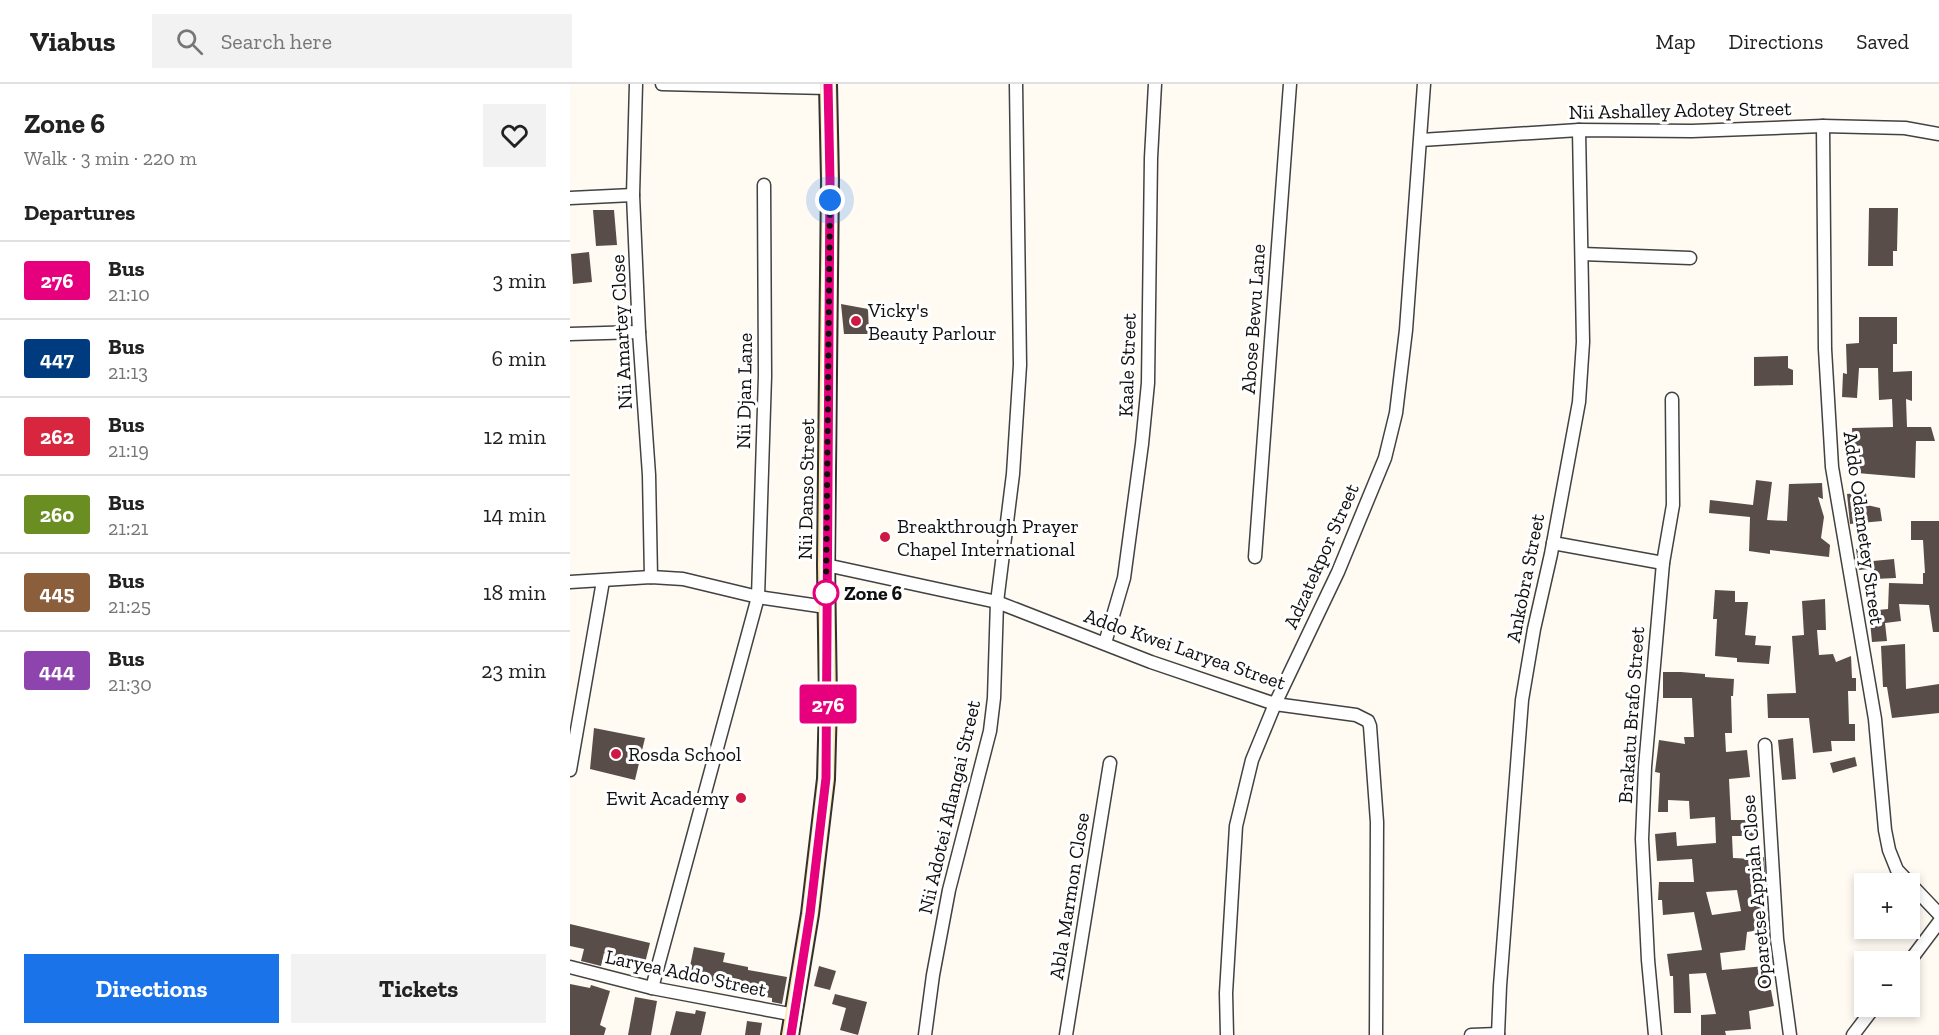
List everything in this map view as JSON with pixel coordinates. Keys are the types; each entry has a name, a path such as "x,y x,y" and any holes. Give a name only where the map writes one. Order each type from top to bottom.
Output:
{"street":[{"name":"Nii Amartey Close","path":"636,84 633,195 639,332 649,475 651,578"},
{"path":"662,84 828,86"},
{"name":"Nii Adotei Aflangai Street","path":"925,1035 933,975 950,890 990,731 994,698 997,602 1013,474 1020,365 1016,84"},
{"name":"Kaale Street","path":"1105,644 1124,578 1148,382 1151,158 1155,84"},
{"name":"Abose Bewu Lane","path":"1255,557 1290,84"},
{"name":"Adzatekpor Street","path":"1227,1035 1226,982 1236,826 1252,760 1275,704 1338,572 1385,458 1396,413 1406,330 1424,84"},
{"name":"Nii Danso Street","path":"790,1035 810,914 826,778 830,180 828,86"},
{"name":"Nii Ashalley Adotey Street","path":"1421,140 1579,130 1692,132 1823,126 1905,128 1939,134"},
{"name":"Addo Odametey Street","path":"1823,126 1826,349 1832,467 1875,719 1885,830 1889,850 1897,870 1939,914"},
{"name":"Ankobra Street","path":"1498,1035 1522,700 1579,402 1583,342 1579,130"},
{"name":"Nii Djan Lane","path":"652,988 758,597 765,387 764,185"},
{"path":"570,198 633,195"},
{"path":"1582,254 1690,258"},
{"path":"570,334 639,332"},
{"name":"Brakatu Brafo Street","path":"1655,1035 1648,960 1642,839 1645,767 1663,563 1672,505 1672,399"},
{"path":"1552,543 1663,563"},
{"name":"Addo Kwei Laryea Street","path":"826,565 997,602 1151,662 1275,704 1356,716 1368,721 1377,822 1376,1035"},
{"path":"570,582 651,578 683,579 758,597 826,608"},
{"path":"570,770 603,581"},
{"name":"Oparetse Appiah Close","path":"1765,745 1777,939 1790,1035"},
{"name":"Abla Marmon Close","path":"1066,1035 1110,763"},
{"path":"1917,951 1939,922"},
{"name":"Laryea Addo Street","path":"570,967 652,988 795,1015"},
{"path":"1853,1035 1867,1017"},
{"path":"1471,1035 1498,1035"}],"building":[{"path":"1869,208 1898,208 1897,251 1893,251 1893,266 1868,266"},
{"path":"593,210 614,210 617,245 596,246"},
{"path":"589,252 592,282 573,284 571,254"},
{"name":"Vicky's Beauty Parlour","path":"841,304 868,309 869,334 844,334"},
{"path":"1859,317 1897,317 1897,344 1893,344 1893,372 1912,371 1912,401 1906,399 1907,427 1931,427 1935,441 1916,441 1915,478 1857,473 1860,447 1853,448 1852,428 1893,427 1892,399 1879,400 1878,368 1859,368 1857,398 1842,397 1843,373 1847,374 1846,344 1859,343"},
{"path":"1788,356 1788,368 1793,370 1793,385 1754,386 1754,357"},
{"path":"1756,480 1772,482 1767,520 1787,521 1789,484 1822,483 1823,499 1818,497 1824,517 1821,538 1830,545 1829,557 1770,550 1770,554 1749,551 1750,517 1709,513 1710,500 1753,505"},
{"path":"1866,492 1867,505 1880,508 1882,521 1850,524 1847,494"},
{"path":"1911,521 1939,521 1939,632 1933,632 1929,605 1899,604 1901,621 1885,623 1887,641 1872,642 1869,611 1888,609 1889,583 1923,584 1923,573 1925,573 1923,540 1911,540"},
{"path":"1866,548 1869,569 1859,570 1856,549"},
{"path":"1894,559 1896,578 1874,579 1873,561"},
{"path":"1715,590 1735,591 1735,602 1748,602 1745,635 1756,636 1755,645 1771,646 1769,664 1737,662 1737,658 1715,656 1717,619 1713,619"},
{"path":"1825,599 1826,630 1817,630 1819,655 1833,654 1836,662 1851,656 1852,678 1856,678 1856,691 1848,691 1849,724 1855,724 1855,741 1831,741 1832,751 1813,753 1809,718 1768,718 1767,694 1796,693 1792,636 1804,635 1802,601"},
{"path":"1905,644 1906,689 1939,684 1939,713 1892,718 1887,687 1883,687 1881,646"},
{"path":"1663,672 1705,674 1705,677 1734,679 1733,696 1731,696 1732,733 1725,733 1726,752 1747,750 1750,777 1729,779 1731,820 1758,820 1757,836 1732,836 1733,858 1764,857 1765,872 1756,872 1758,894 1760,893 1766,929 1747,932 1745,950 1720,953 1722,970 1765,966 1768,990 1771,990 1774,1006 1749,1011 1751,1029 1725,1031 1726,1035 1701,1035 1701,1015 1716,1014 1706,973 1689,974 1691,1013 1674,1013 1673,976 1670,976 1667,954 1702,950 1694,912 1663,915 1662,900 1658,900 1659,882 1694,882 1692,859 1657,861 1655,834 1676,832 1677,846 1716,843 1715,817 1690,819 1689,801 1668,800 1668,812 1658,812 1660,773 1655,772 1659,740 1685,744 1684,737 1694,737 1692,698 1663,698","holes":["1737,890 1741,911 1712,915 1706,892"]},
{"name":"Rosda School","path":"594,728 645,738 635,780 590,769"},
{"path":"1793,738 1796,779 1782,780 1778,740"},
{"path":"1855,757 1857,766 1833,773 1830,763"},
{"path":"570,924 650,943 645,963 604,953 601,966 581,961 584,949 570,946"},
{"path":"694,947 725,953 723,962 748,967 748,970 787,977 782,1004 772,1002 772,998 744,993 745,989 688,976"},
{"path":"819,966 836,971 830,990 814,986"},
{"path":"570,984 590,988 591,985 610,991 600,1025 606,1028 604,1035 570,1035"},
{"path":"835,994 867,1002 858,1035 840,1030 846,1008 832,1004"},
{"path":"635,997 657,1001 651,1035 628,1035"},
{"path":"696,1010 706,1012 701,1035 670,1035 676,1011 695,1014"},
{"path":"747,1021 762,1023 760,1035 745,1035"}],"bus line":[{"name":"276","path":"791,1035 810,914 826,778 830,180 828,84"}],"place":[{"name":"Vicky's Beauty Parlour","path":"856,321"},
{"name":"Breakthrough Prayer Chapel International","path":"885,537"},
{"name":"Zone 6","path":"826,593"},
{"name":"Rosda School","path":"616,754"},
{"name":"Ewit Academy","path":"741,798"}],"route":[{"path":"826,593 830,200"}]}
